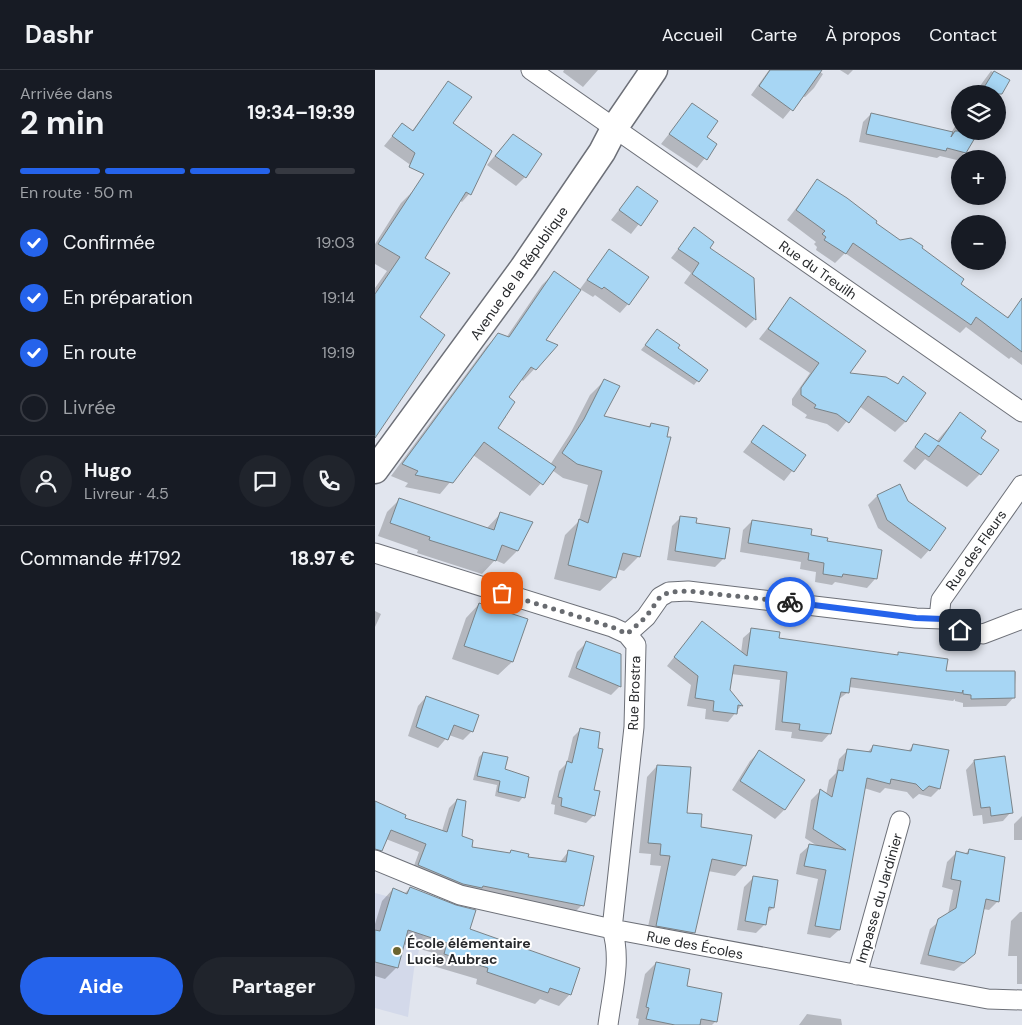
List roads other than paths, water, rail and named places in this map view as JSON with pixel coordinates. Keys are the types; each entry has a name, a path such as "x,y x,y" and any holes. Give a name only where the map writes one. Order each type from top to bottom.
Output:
{"main road":[{"name":"Avenue de la République","path":"375,470 523,268 602,152 615,127 654,70"}],"street":[{"name":"Rue du Treuilh","path":"531,70 1022,412"},
{"name":"Rue des Fleurs","path":"943,619 939,609 941,600 1022,485"},
{"path":"375,553 612,627 627,634 646,617 660,597 669,592 688,591 916,618 943,619 960,630 983,634 1022,619"},
{"name":"Rue Brostra","path":"608,1025 617,961 617,947 612,929 634,727 636,645 627,634"},
{"name":"Impasse du Jardinier","path":"857,975 900,821"},
{"name":"Rue des Écoles","path":"375,860 460,895 612,929 988,999 1022,1000"}],"place":[{"name":"École élémentaire Lucie Aubrac","path":"397,951"}]}
